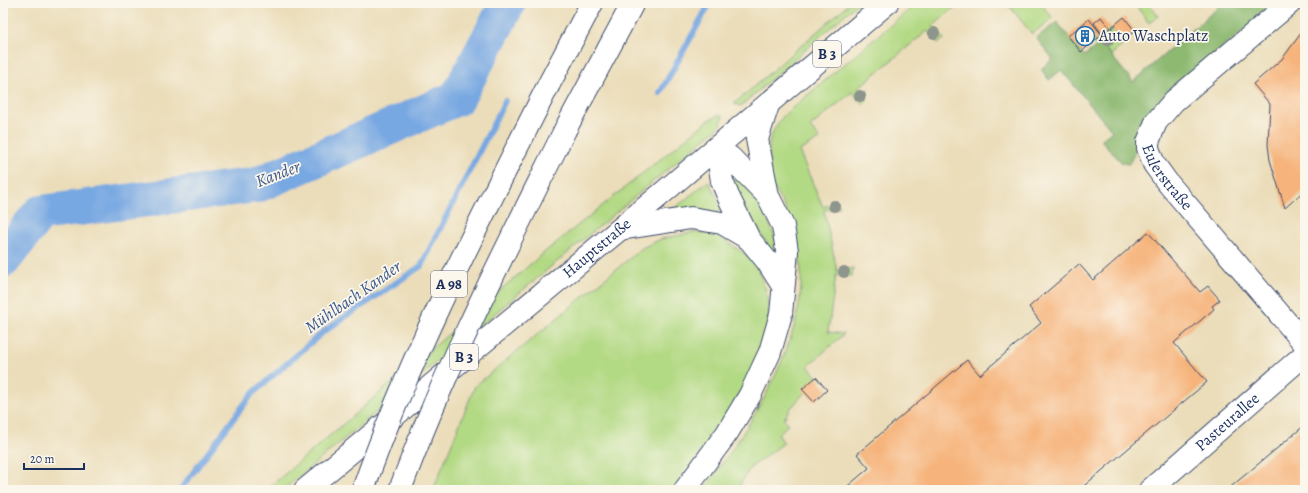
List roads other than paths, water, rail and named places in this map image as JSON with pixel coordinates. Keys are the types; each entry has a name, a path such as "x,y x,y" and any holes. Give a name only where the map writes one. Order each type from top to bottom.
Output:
{"main road":[{"name":"A 98","path":"363,490 408,377 454,274 549,84 592,3"},
{"name":"A 98","path":"400,490 417,444 472,319 566,128 633,3"},
{"name":"Hauptstraße","path":"305,490 717,148 887,3"},
{"name":"Eulerstraße","path":"1290,3 1174,101 1156,122 1148,145 1154,164 1167,182 1305,344"},
{"path":"685,490 727,433 750,395 770,352 781,314 787,251 783,226 768,196 757,139 768,105"},
{"path":"717,148 731,158 768,196"},
{"path":"717,148 722,181 749,239 767,260 783,286"},
{"path":"620,229 691,218 722,222 749,239"},
{"name":"Pasteurallee","path":"1150,490 1305,354"}],"waterway":[{"name":"Kander","path":"3,260 40,213 257,185 457,98 508,3"},
{"name":"Mühlbach Kander","path":"660,93 710,3"},
{"name":"Mühlbach Kander","path":"180,490 252,394 323,332 421,266 505,101"}],"place":[{"name":"Auto Waschplatz","path":"1085,36"}]}
